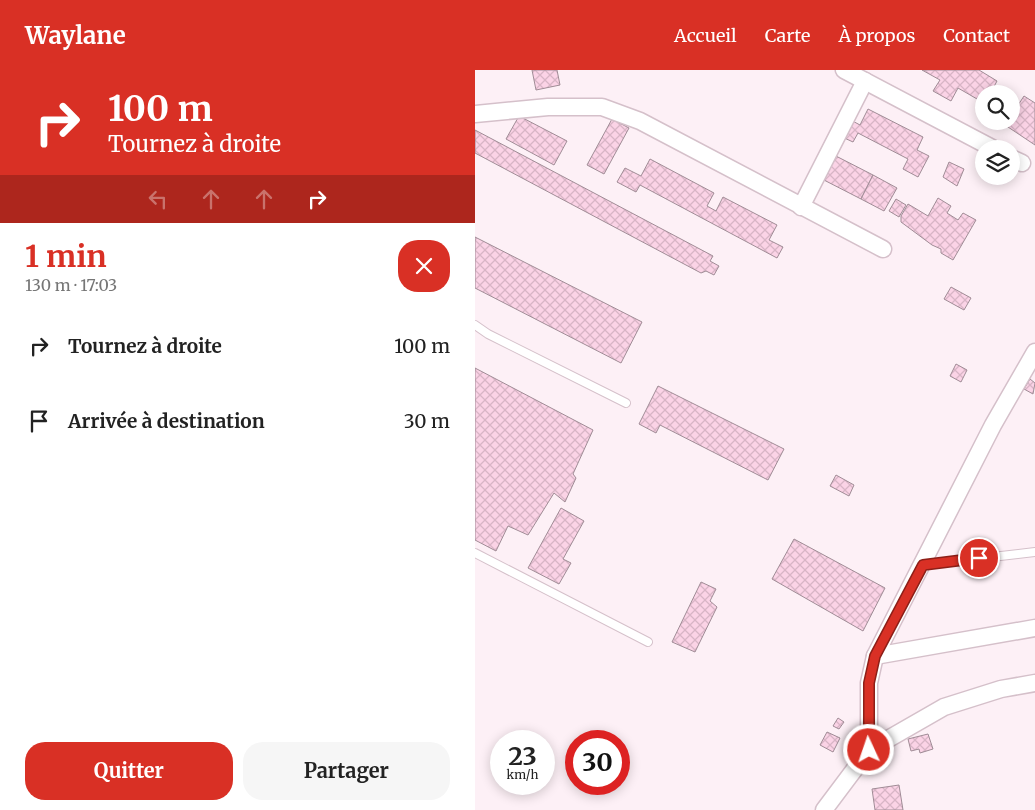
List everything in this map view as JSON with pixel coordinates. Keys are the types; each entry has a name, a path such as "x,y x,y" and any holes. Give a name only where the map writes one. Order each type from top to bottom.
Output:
{"street":[{"path":"844,70 977,140"},
{"path":"801,207 865,81"},
{"path":"475,114 548,107 602,107 640,121 883,249"},
{"path":"869,750 869,683 875,656 993,426 1035,353"},
{"path":"875,656 1035,628"},
{"path":"824,810 869,750 944,707 1001,689 1035,683"}],"lane":[{"path":"475,325 488,334 625,403"},
{"path":"923,565 1035,552"},
{"path":"475,553 648,642"}],"building":[{"path":"532,70 557,70 560,85 536,90"},
{"path":"922,70 979,70 997,81 995,85 975,85 975,98 958,88 951,101 933,91 940,80"},
{"path":"1024,96 1035,103 1035,145 1012,130 1020,130 1020,102"},
{"path":"868,109 923,137 917,150 929,156 918,177 903,169 908,159 858,133 853,142 838,135 847,118 860,125"},
{"path":"519,116 567,141 554,165 506,139"},
{"path":"612,119 629,128 604,174 587,165"},
{"path":"475,130 713,256 710,261 719,266 714,275 706,271 701,273 475,153"},
{"path":"832,154 873,175 861,199 820,178"},
{"path":"650,159 714,193 707,206 716,211 723,197 777,225 769,240 783,247 777,258 640,185 636,192 617,182 625,168 641,176"},
{"path":"949,162 964,169 957,186 943,177"},
{"path":"873,175 897,188 884,211 861,199"},
{"path":"938,198 951,206 947,213 958,220 963,213 976,220 953,260 941,253 941,249 932,245 901,222 901,216 908,204 928,216"},
{"path":"896,199 906,205 899,217 889,211"},
{"path":"475,237 642,322 621,363 475,288"},
{"path":"951,287 971,298 964,310 944,299"},
{"path":"956,364 967,370 961,382 950,376"},
{"path":"475,368 593,430 573,474 576,478 565,502 554,493 528,535 508,526 496,551 475,540"},
{"path":"1030,379 1035,383 1033,394 1024,389"},
{"path":"658,386 784,449 768,480 660,425 656,433 639,424"},
{"path":"836,475 854,485 849,496 830,486"},
{"path":"561,508 584,521 563,559 571,563 559,584 528,568"},
{"path":"794,539 885,588 863,631 772,579"},
{"path":"701,582 716,589 710,601 717,607 695,652 672,642"},
{"path":"838,718 844,722 839,729 833,726"},
{"path":"827,732 840,738 833,752 820,745"},
{"path":"928,734 933,749 920,753 919,749 911,751 908,739"},
{"path":"899,785 903,810 875,810 872,789"}],"route":[{"path":"869,750 867,715 869,683 875,656 923,565 979,558"}]}
